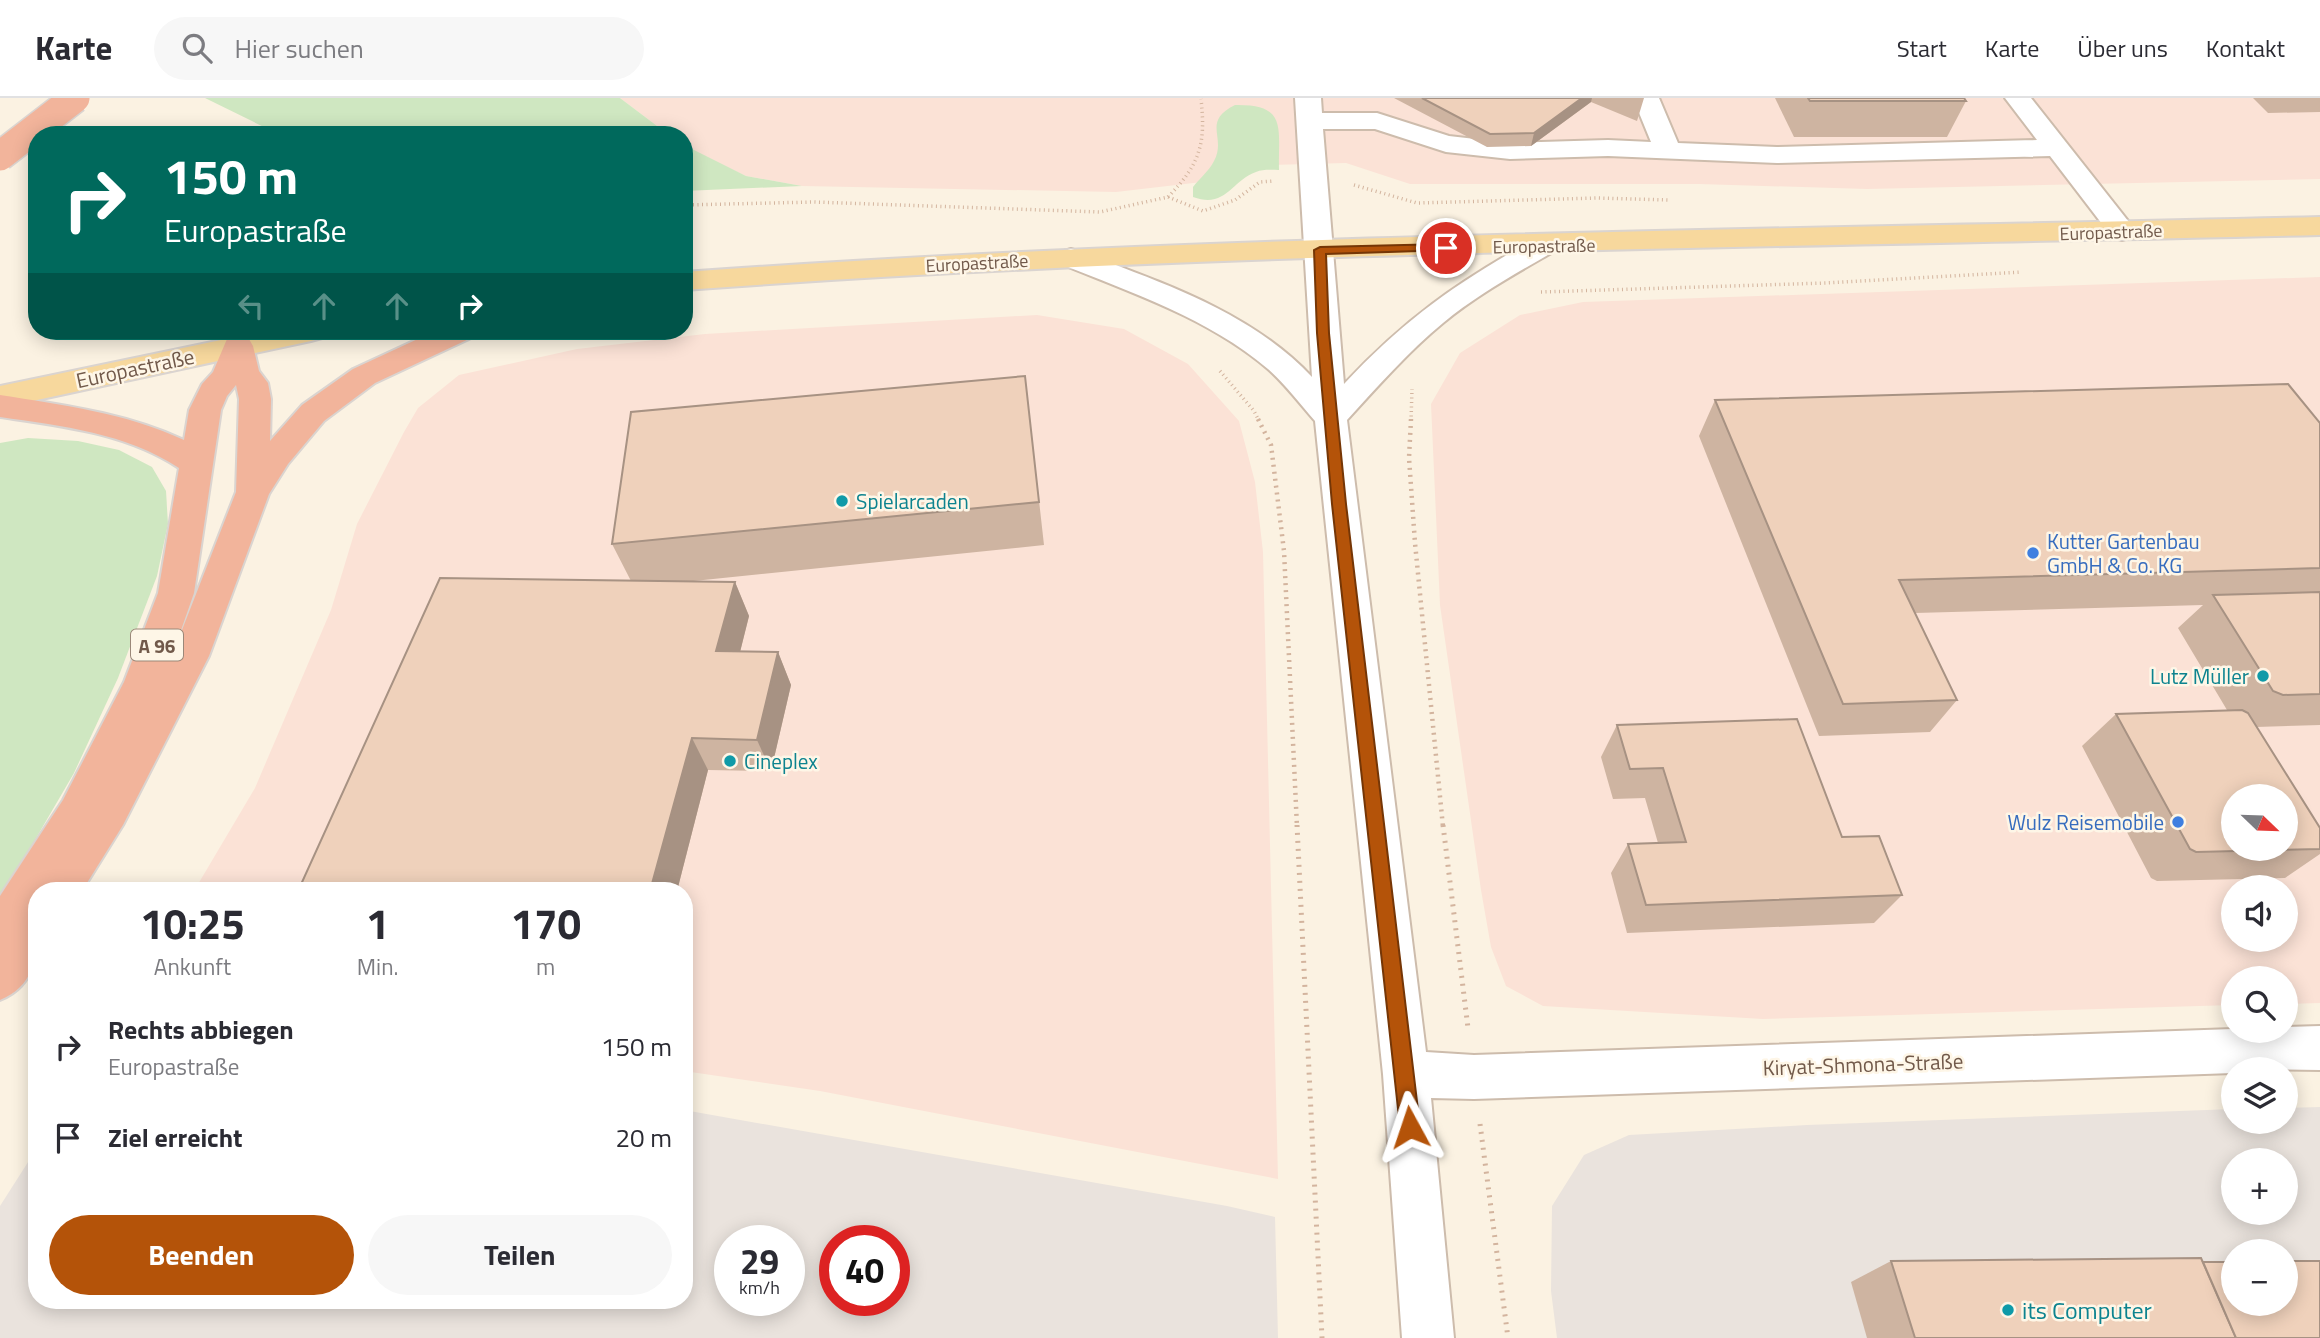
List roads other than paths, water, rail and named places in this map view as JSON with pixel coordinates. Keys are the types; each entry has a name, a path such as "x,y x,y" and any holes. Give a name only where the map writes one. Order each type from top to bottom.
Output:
{"highway":[{"path":"0,151 55,98"},
{"path":"39,126 75,98"},
{"path":"0,156 28,134"},
{"path":"65,882 109,813 190,656 253,492 276,456 313,413 364,376 441,340"},
{"path":"238,346 244,374 252,383 255,399 253,492"},
{"name":"A 96","path":"32,882 77,812 143,683 176,593 205,410 213,392 227,376 238,346"},
{"path":"0,406 76,418 120,429 165,445 197,464"},
{"name":"A 96","path":"0,933 28,889"},
{"path":"0,979 28,937"}],"main road":[{"name":"Europastraße","path":"693,280 1071,258 1205,253 2320,226"},
{"name":"Europastraße","path":"0,397 267,340"}],"street":[{"path":"1646,98 1668,151"},
{"path":"2018,98 2122,231"},
{"path":"1428,1338 1406,1074 1331,418 1309,109 1377,121 1446,144 1510,151 1586,149 1777,155 2055,148"},
{"path":"1566,122 1579,128 1586,149"},
{"path":"1331,418 1382,363 1435,314 1487,278 1543,246"},
{"path":"1071,258 1209,317 1280,363 1331,418"},
{"name":"Kiryat-Shmona-Straße","path":"1406,1074 1474,1077 2320,1048"}],"place":[{"name":"Spielarcaden","path":"842,501"},
{"name":"Kutter Gartenbau GmbH & Co. KG","path":"2033,553"},
{"name":"Lutz Müller","path":"2263,676"},
{"name":"Cineplex","path":"730,761"},
{"name":"Wulz Reisemobile","path":"2178,822"},
{"name":"its Computer","path":"2008,1310"}]}
